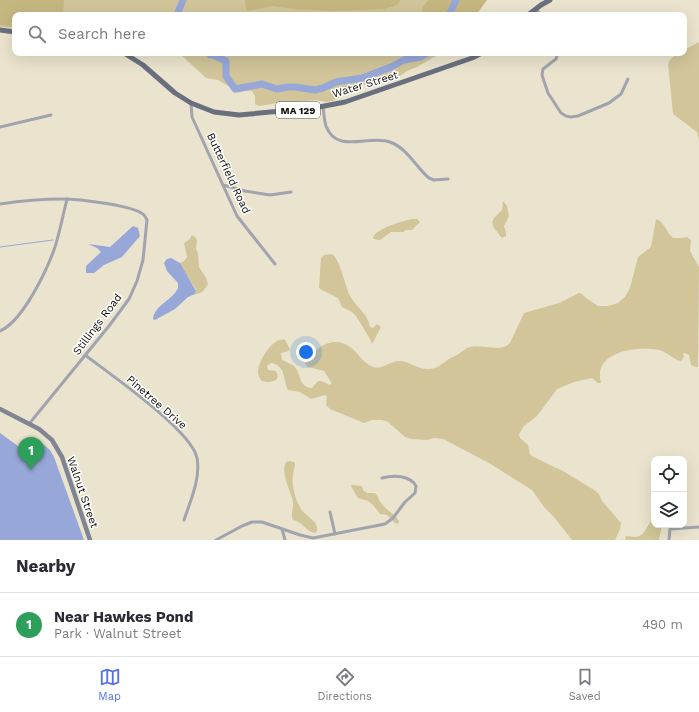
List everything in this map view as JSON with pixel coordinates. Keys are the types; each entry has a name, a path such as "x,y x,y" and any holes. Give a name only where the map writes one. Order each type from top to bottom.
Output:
{"main road":[{"path":"532,12 550,0"},
{"path":"0,30 12,32"},
{"name":"Water Street","path":"129,56 191,104 214,112 239,115 323,107 345,102 476,56"},
{"name":"Walnut Street","path":"0,409 39,429 52,440 62,457 90,540"}],"street":[{"path":"557,56 556,59 543,70 542,75 548,93 561,113 566,116 578,116 609,103 621,94 628,79"},
{"name":"Butterfield Road","path":"191,104 192,117 237,216 275,264"},
{"path":"323,107 326,125 330,134 340,141 355,142 376,140 390,142 400,148 428,178 434,180 448,179"},
{"path":"0,127 51,115"},
{"path":"222,185 244,191 270,195 291,192"},
{"path":"0,204 67,199 54,248 40,280 24,308 7,328 0,331"},
{"name":"Stillings Road","path":"29,424 129,298 137,281 142,260 146,220 144,214 136,210 111,204 67,199"},
{"name":"Pinetree Drive","path":"85,355 146,401 184,437 196,452 198,466 197,479 184,520"},
{"path":"216,540 252,522 262,522 300,536 313,538 385,524 393,518 414,493 416,486 410,480 391,475 382,478"},
{"path":"330,512 335,534"},
{"path":"669,540 670,529 699,527"},
{"path":"282,529 285,540"}],"shaded area":[{"path":"0,0 472,0 473,12 12,12 12,28 0,27"},
{"path":"0,0 64,0 63,12 12,12 12,26 0,25"},
{"path":"245,0 401,0 397,5 384,9 333,11 272,6 248,11 246,9"},
{"path":"428,0 487,0 478,12 422,12 423,7"},
{"path":"699,42 699,140 697,132 673,114 668,64 674,56 687,56 687,48"},
{"path":"182,56 436,56 400,76 361,86 332,101 326,102 316,100 259,106 255,104 255,96 252,91 238,93 233,92 230,87 218,80 206,78"},
{"path":"503,201 507,206 509,216 504,226 506,236 502,238 494,228 492,222 502,210"},
{"path":"412,219 417,219 420,222 412,230 391,232 380,240 374,239 373,237 385,228"},
{"path":"656,219 661,222 673,238 687,237 691,240 690,251 699,267 698,367 691,365 689,355 684,353 684,357 681,361 659,350 640,349 619,353 610,357 603,364 600,372 601,383 598,383 592,378 574,382 557,389 537,416 524,426 519,434 520,438 528,445 530,455 563,471 599,494 602,501 621,523 615,540 572,540 544,507 532,490 489,463 443,439 411,439 405,437 388,422 382,420 372,420 364,423 330,409 326,405 327,397 325,395 311,399 300,392 288,390 282,370 276,364 271,363 267,366 268,370 276,371 278,376 277,379 266,382 262,381 259,376 258,372 263,356 271,346 280,340 285,340 290,349 289,351 281,353 282,360 294,366 302,383 312,388 318,381 331,384 324,371 308,367 305,364 313,353 331,342 344,343 356,352 365,362 376,368 399,361 424,369 431,369 439,366 470,347 497,348 507,346 510,343 524,313 559,303 579,293 598,306 608,306 618,303 625,297 630,288 638,257 651,247"},
{"path":"192,235 197,240 196,249 198,253 199,267 208,284 201,292 197,294 195,294 196,289 180,265 180,263 187,257 184,243 190,239"},
{"path":"332,254 340,267 350,296 365,315 370,327 373,328 377,324 381,327 372,344 356,316 352,312 342,307 338,298 319,288 321,258 324,255"},
{"path":"290,461 295,463 293,488 296,498 303,512 316,524 317,531 315,533 309,531 292,518 293,502 284,471 286,462"},
{"path":"351,486 362,486 363,490 367,493 375,493 381,503 397,518 399,521 398,524 387,515 380,514 368,501 358,498"},
{"path":"651,520 651,528 661,528 659,540 625,540 626,536 639,536"}],"water":[{"path":"207,56 221,56 226,61 217,59 208,58"},
{"path":"133,226 138,228 140,236 122,257 104,265 94,273 86,273 86,266 101,252 97,248 88,244 110,247"},
{"path":"171,258 180,263 196,291 195,294 188,297 175,309 155,320 153,319 154,314 160,306 176,292 178,288 178,283 167,271 164,263 167,259"},
{"path":"0,433 22,449 26,449 38,443 43,444 50,450 54,457 84,540 0,540"}],"waterway":[{"path":"178,12 183,0"},
{"path":"450,12 456,0"},
{"path":"215,56 226,61 226,76 235,89 262,84 277,89 295,87 315,90 336,82 362,78 391,67 404,60 422,56"},
{"path":"0,247 53,240"}],"place":[{"name":"Near Hawkes Pond","path":"31,470"}]}
